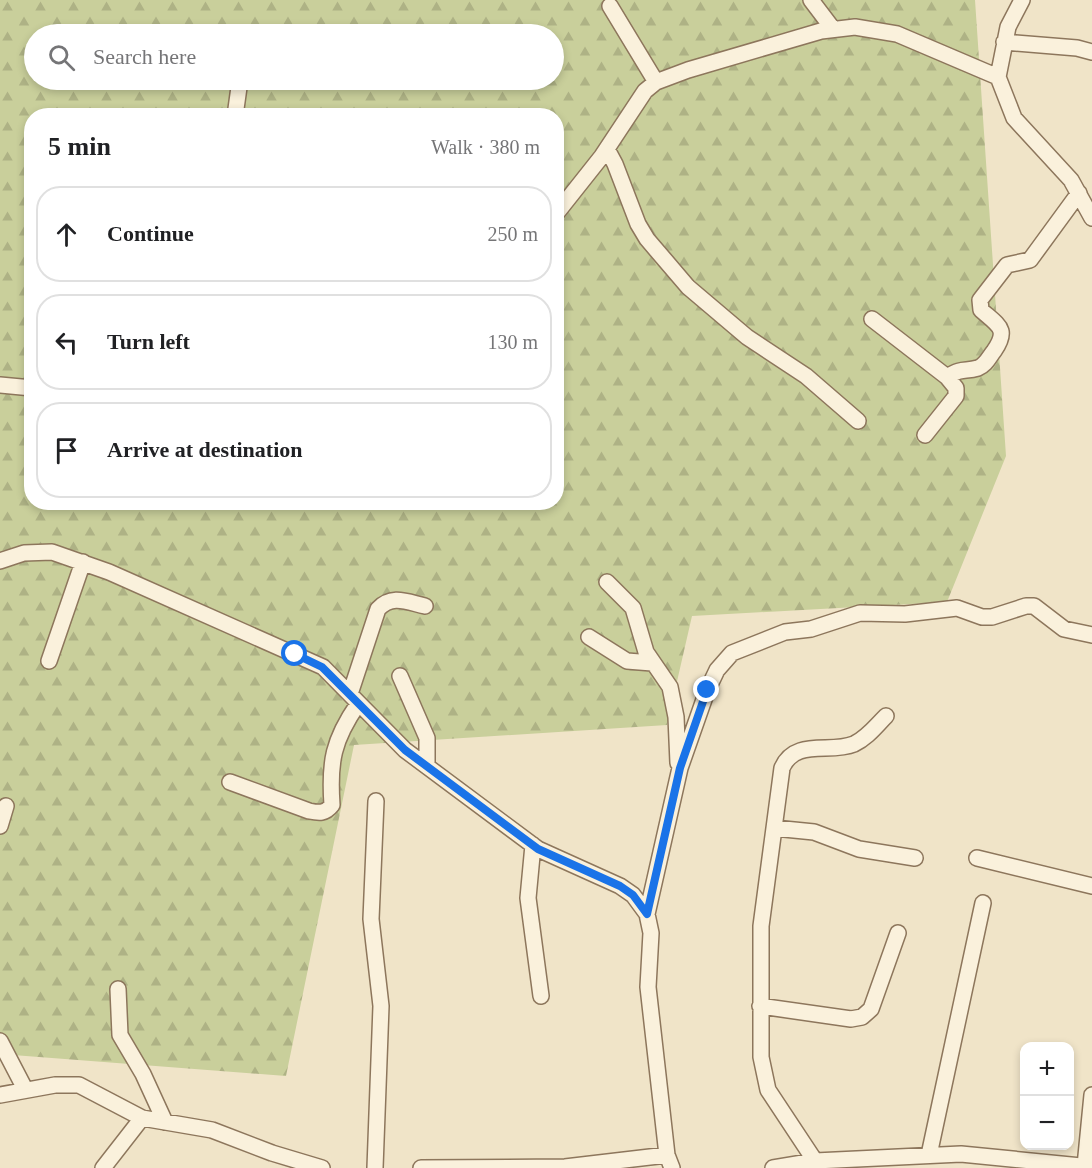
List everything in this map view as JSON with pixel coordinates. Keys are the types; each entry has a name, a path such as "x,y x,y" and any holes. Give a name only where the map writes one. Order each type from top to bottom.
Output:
{"street":[{"path":"811,0 833,30"},
{"path":"1022,0 1004,42 998,77 1014,118 1062,168 1092,218"},
{"path":"610,6 656,82"},
{"path":"564,201 607,149 645,92 656,82 688,70 833,30 855,27 897,34 998,77"},
{"path":"1004,42 1077,48 1092,52"},
{"path":"236,108 239,90"},
{"path":"607,149 618,170 638,224 647,240 688,287 747,337 806,376 858,421"},
{"path":"947,377 961,368 974,369 986,362 1002,339 1003,333 1001,328 981,310 980,300 1007,265 1030,260 1079,193"},
{"path":"872,319 947,377 956,388 956,396 925,435"},
{"path":"0,385 24,387"},
{"path":"0,561 38,551 52,552 83,562 322,667 383,730 427,765 533,845 620,886 633,895 647,914"},
{"path":"49,661 83,562"},
{"path":"607,582 633,608 642,642 652,663 670,687 674,704 678,775"},
{"path":"230,782 309,811 320,813 327,811 332,805 332,757 354,699 378,609 385,602 397,599 425,606"},
{"path":"423,1168 565,1167 670,1161 648,987 651,933 647,914 678,775 707,690 717,670 732,653 785,632 811,629 860,613 905,614 957,608 982,617 992,617 1026,606 1034,606 1072,632 1092,635"},
{"path":"589,637 627,661 652,663"},
{"path":"400,676 427,738 427,765"},
{"path":"815,1161 768,1090 760,1057 761,926 774,828 785,760 794,753 806,749 845,747 855,743 886,716"},
{"path":"375,1168 381,1006 371,919 376,801"},
{"path":"0,826 6,806"},
{"path":"774,828 814,832 859,849 915,858"},
{"path":"533,845 528,898 541,996"},
{"path":"977,858 1092,886"},
{"path":"929,1155 982,903"},
{"path":"760,1006 851,1019 862,1017 871,1009 898,933"},
{"path":"118,989 120,1035 143,1074 165,1122"},
{"path":"0,1041 25,1089"},
{"path":"0,1095 67,1083 79,1085 142,1118 212,1130 320,1168"},
{"path":"773,1168 815,1161 961,1154 1089,1166 1092,1095"},
{"path":"103,1168 142,1118"}],"green space":[{"path":"0,0 975,0 1006,456 947,602 692,616 667,725 354,745 286,1076 0,1054"}],"route":[{"path":"295,654 322,667 405,750 441,774 538,849 620,886 633,895 647,914 680,768 707,690"}]}
